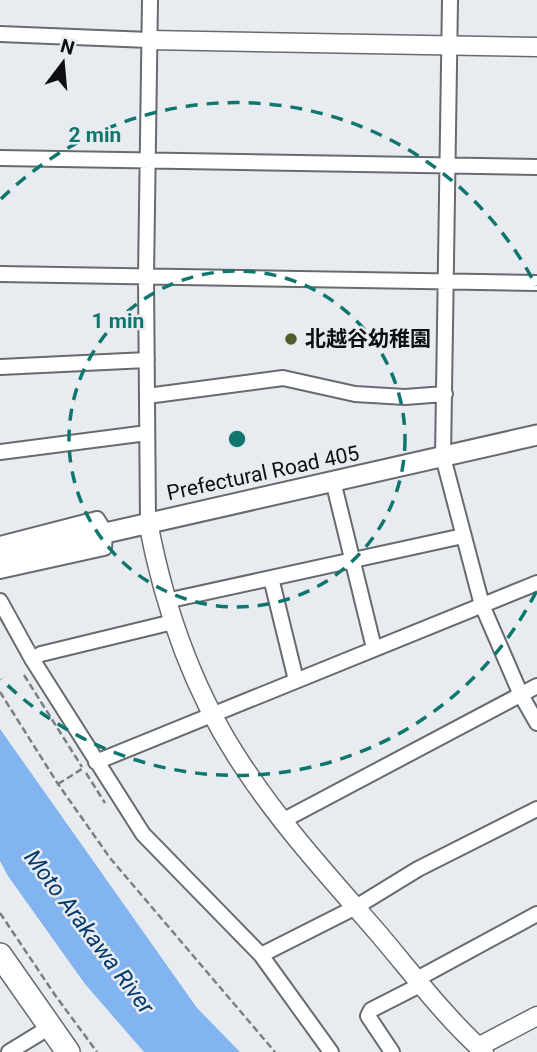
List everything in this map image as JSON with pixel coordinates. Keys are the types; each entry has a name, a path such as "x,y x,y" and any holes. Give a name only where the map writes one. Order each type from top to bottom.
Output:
{"main road":[{"name":"Prefectural Road 405","path":"0,557 537,435"},
{"path":"0,955 68,1052"}],"street":[{"path":"150,0 146,277 148,522 166,601 191,671 212,715 247,773 476,1050 537,1016"},
{"path":"450,0 443,457 482,605 521,695 537,723"},
{"path":"0,34 149,40 537,47"},
{"path":"0,158 537,167"},
{"path":"0,274 537,283"},
{"path":"0,367 147,360"},
{"path":"147,396 283,378 355,394 405,397 445,394"},
{"path":"0,452 147,433"},
{"path":"333,481 374,648"},
{"path":"0,544 97,519 105,532 104,548 0,571"},
{"path":"166,601 463,536"},
{"path":"271,578 296,680"},
{"path":"90,765 537,583"},
{"path":"0,601 90,765 143,834 261,956 331,1052"},
{"path":"32,659 41,654 173,622"},
{"path":"284,820 537,686"},
{"path":"261,956 356,908 418,869 537,808"},
{"path":"392,1052 368,1016 371,1010 537,914"},
{"path":"9,1052 50,1027"}],"path":[{"path":"0,692 58,784 110,858 275,1052"},
{"path":"58,784 90,765"},
{"path":"0,913 97,1052"}],"water":[{"name":"Moto Arakawa River","path":"0,729 197,1008 240,1052 144,1052 85,984 0,861"}],"place":[{"name":"北越谷幼稚園","path":"291,339"}]}
